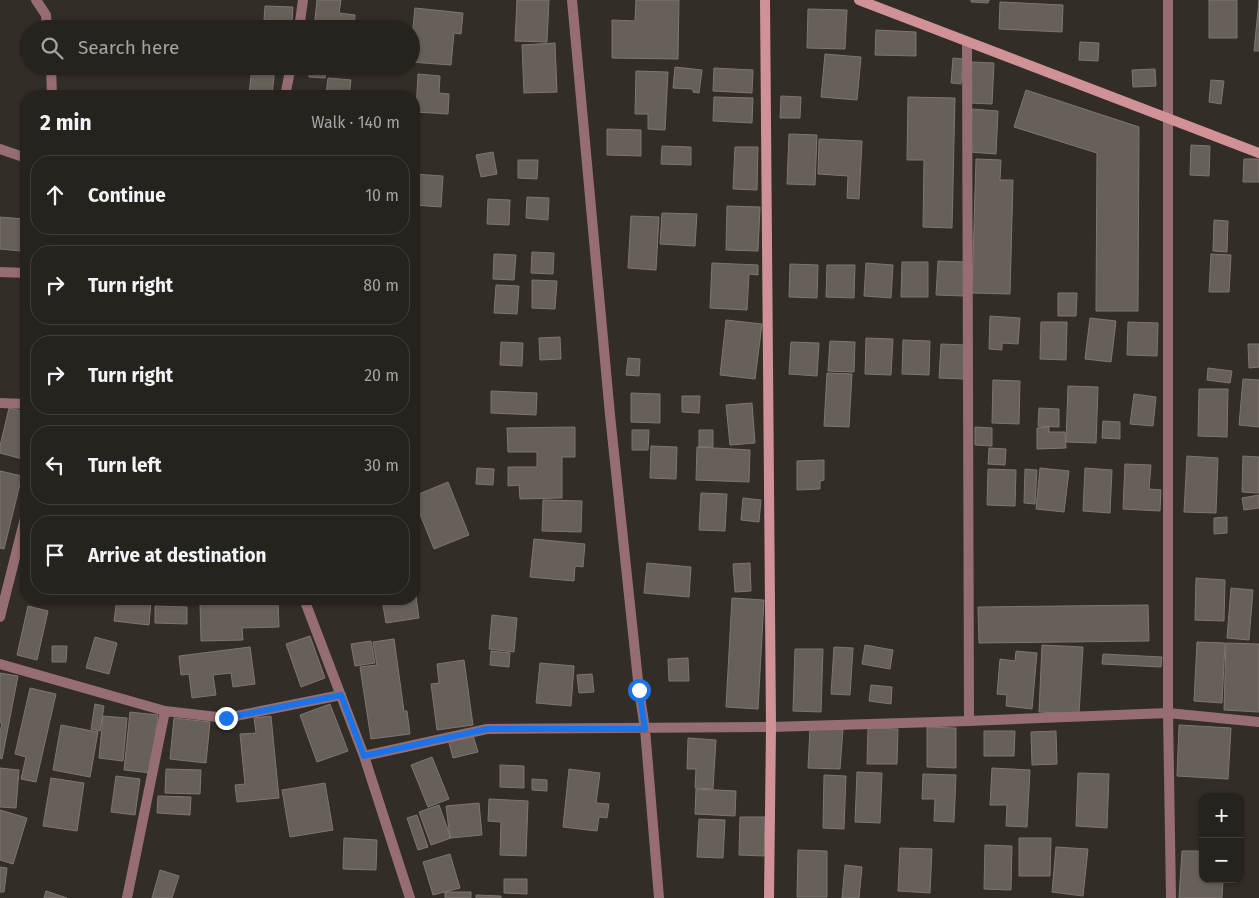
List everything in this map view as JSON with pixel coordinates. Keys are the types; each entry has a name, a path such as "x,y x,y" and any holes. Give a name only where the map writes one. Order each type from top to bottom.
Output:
{"street":[{"path":"36,0 46,15 46,20"},
{"path":"300,20 303,0"},
{"path":"572,0 610,415 639,690 645,729 659,898"},
{"path":"765,0 771,727 769,898"},
{"path":"859,0 1259,154"},
{"path":"1168,0 1168,713 1171,898"},
{"path":"967,42 969,721"},
{"path":"51,75 52,90"},
{"path":"286,90 289,75"},
{"path":"0,149 20,156"},
{"path":"0,272 20,273"},
{"path":"0,403 20,404"},
{"path":"0,617 20,538"},
{"path":"306,605 364,756 410,898"},
{"path":"0,664 165,711 226,718 341,695"},
{"path":"127,898 165,711"},
{"path":"364,756 487,729 771,727 1168,713 1259,722"}],"building":[{"path":"317,0 341,0 339,13 355,15 355,20 315,20"},
{"path":"517,0 549,0 547,42 515,41"},
{"path":"636,0 679,0 678,59 612,58 612,20 635,21"},
{"path":"971,0 989,0 988,3 971,2"},
{"path":"1209,0 1237,0 1237,38 1209,38"},
{"path":"1259,0 1259,51 1254,51"},
{"path":"1000,2 1063,5 1062,32 999,29"},
{"path":"265,6 293,7 292,20 264,20"},
{"path":"415,8 463,13 461,34 454,33 451,65 420,63 420,20 414,20"},
{"path":"808,9 847,10 845,49 807,48"},
{"path":"876,30 916,32 916,56 875,55"},
{"path":"1080,42 1099,43 1098,61 1079,60"},
{"path":"555,43 557,92 524,93 522,45"},
{"path":"825,54 861,57 857,100 821,97"},
{"path":"953,58 963,59 961,84 951,83"},
{"path":"972,62 994,63 992,104 970,103"},
{"path":"675,67 702,70 699,93 693,92 693,89 673,88"},
{"path":"714,68 753,70 752,93 713,91"},
{"path":"1155,69 1156,86 1133,87 1132,70"},
{"path":"636,71 668,72 665,130 648,129 648,114 635,114"},
{"path":"251,75 274,75 273,90 250,90"},
{"path":"309,75 326,75 325,78 309,77"},
{"path":"418,75 440,76 439,93 449,94 448,114 420,112 420,90 417,90"},
{"path":"328,78 351,80 350,90 327,90"},
{"path":"1211,80 1224,81 1221,104 1209,102"},
{"path":"1026,90 1139,127 1138,311 1096,311 1097,153 1014,127"},
{"path":"781,96 801,97 800,118 780,118"},
{"path":"714,97 753,98 752,123 713,121"},
{"path":"908,97 955,98 952,228 923,227 924,160 907,160"},
{"path":"972,109 998,111 996,154 970,152"},
{"path":"607,129 641,130 641,156 607,155"},
{"path":"789,134 817,135 815,185 787,184"},
{"path":"819,139 862,141 859,199 847,198 848,176 818,174"},
{"path":"1191,145 1210,146 1209,176 1190,175"},
{"path":"662,146 691,147 691,165 661,164"},
{"path":"735,147 758,147 757,190 733,189"},
{"path":"493,152 497,174 481,177 476,155"},
{"path":"976,159 1001,160 1000,180 1013,180 1010,294 972,293"},
{"path":"1244,159 1259,159 1259,182 1243,182"},
{"path":"518,160 538,160 537,179 518,178"},
{"path":"420,174 443,176 441,207 420,205"},
{"path":"527,197 549,198 548,220 526,218"},
{"path":"488,199 510,200 509,225 487,224"},
{"path":"727,206 760,207 758,251 726,250"},
{"path":"662,213 697,214 695,246 660,244"},
{"path":"631,216 659,217 656,270 628,268"},
{"path":"0,217 20,219 20,251 0,249"},
{"path":"1214,220 1228,221 1227,252 1213,251"},
{"path":"532,252 554,253 553,274 531,273"},
{"path":"494,254 516,255 514,280 493,279"},
{"path":"1211,254 1231,255 1229,292 1209,292"},
{"path":"938,261 966,262 964,296 936,295"},
{"path":"902,262 928,262 928,297 901,297"},
{"path":"712,263 758,265 758,275 749,274 747,310 710,308"},
{"path":"866,263 893,265 891,298 864,296"},
{"path":"790,264 818,265 817,298 789,297"},
{"path":"827,265 855,265 854,298 826,297"},
{"path":"532,280 557,281 555,309 532,308"},
{"path":"496,285 519,286 517,314 494,313"},
{"path":"1058,293 1077,293 1076,316 1058,316"},
{"path":"990,316 1020,318 1018,344 1002,343 1002,350 989,349"},
{"path":"1090,318 1116,321 1111,362 1085,359"},
{"path":"726,320 762,324 755,379 720,375"},
{"path":"1041,322 1067,322 1066,360 1040,359"},
{"path":"1128,322 1158,323 1157,356 1127,355"},
{"path":"560,337 561,359 540,360 539,338"},
{"path":"866,338 893,339 891,375 865,374"},
{"path":"903,340 930,341 929,375 902,374"},
{"path":"830,341 855,342 854,372 828,371"},
{"path":"501,342 523,343 522,366 500,365"},
{"path":"791,342 819,343 817,376 789,374"},
{"path":"941,344 966,345 964,379 939,378"},
{"path":"1248,344 1259,344 1259,367 1249,368"},
{"path":"628,358 640,359 639,376 626,375"},
{"path":"1208,368 1232,371 1230,383 1207,380"},
{"path":"827,373 852,374 849,427 824,426"},
{"path":"1243,379 1259,380 1259,427 1239,425"},
{"path":"993,380 1020,381 1019,424 992,423"},
{"path":"1068,386 1098,387 1096,443 1066,442"},
{"path":"1199,389 1228,389 1227,437 1198,436"},
{"path":"491,391 537,393 536,415 491,413"},
{"path":"631,393 660,394 660,423 631,422"},
{"path":"1134,394 1156,397 1153,426 1130,424"},
{"path":"682,396 700,396 699,413 682,412"},
{"path":"752,403 755,443 730,445 726,405"},
{"path":"9,408 20,411 20,458 0,453"},
{"path":"1039,408 1059,409 1059,427 1038,426"},
{"path":"1103,421 1120,422 1120,439 1102,438"},
{"path":"575,427 575,457 562,457 562,498 520,499 519,485 508,486 508,467 537,467 537,452 508,452 507,428"},
{"path":"975,427 992,428 992,446 975,445"},
{"path":"1049,427 1049,432 1065,432 1066,448 1037,449 1037,428"},
{"path":"632,430 649,430 648,450 632,450"},
{"path":"699,430 713,430 713,447 699,447"},
{"path":"651,446 677,447 676,479 650,478"},
{"path":"697,447 750,450 749,482 696,480"},
{"path":"989,448 1006,449 1005,465 988,464"},
{"path":"1187,456 1218,458 1216,513 1184,512"},
{"path":"1243,456 1259,457 1259,493 1242,492"},
{"path":"824,460 824,480 820,481 820,489 797,490 797,461"},
{"path":"1125,464 1151,465 1149,489 1161,490 1160,511 1123,509"},
{"path":"477,468 494,469 493,485 476,484"},
{"path":"1040,468 1069,471 1064,512 1036,509"},
{"path":"1085,468 1112,470 1110,513 1083,511"},
{"path":"988,469 1016,470 1015,506 987,505"},
{"path":"1025,469 1037,470 1035,504 1024,503"},
{"path":"0,471 20,476 20,484 4,549 0,548"},
{"path":"448,482 469,535 434,549 420,514 420,494"},
{"path":"701,493 727,494 725,531 699,530"},
{"path":"1259,495 1259,508 1244,510 1242,498"},
{"path":"743,498 761,500 759,522 741,520"},
{"path":"543,500 582,501 581,532 542,531"},
{"path":"1227,517 1227,533 1214,534 1214,518"},
{"path":"534,539 585,544 583,567 575,566 574,581 530,577"},
{"path":"647,563 691,567 689,597 644,593"},
{"path":"750,563 751,591 735,592 733,564"},
{"path":"1196,578 1225,580 1224,621 1195,620"},
{"path":"1231,588 1253,590 1249,640 1227,638"},
{"path":"732,598 764,600 758,709 726,707"},
{"path":"116,605 151,605 149,625 114,621"},
{"path":"200,605 278,605 279,627 242,628 243,640 201,641"},
{"path":"383,605 417,605 419,618 386,623"},
{"path":"1148,605 1149,641 979,643 978,607"},
{"path":"28,606 48,611 37,660 17,655"},
{"path":"155,606 187,607 187,624 155,623"},
{"path":"492,615 517,618 514,652 489,649"},
{"path":"310,636 325,678 301,687 286,644"},
{"path":"95,637 117,643 109,674 86,668"},
{"path":"394,639 404,711 407,711 410,734 371,739 360,667 377,665 373,642"},
{"path":"371,641 375,663 355,666 351,644"},
{"path":"1197,642 1225,643 1222,703 1194,701"},
{"path":"1226,643 1259,644 1259,712 1224,710"},
{"path":"865,645 893,650 890,669 862,664"},
{"path":"1042,645 1083,647 1079,714 1039,712"},
{"path":"52,646 67,646 66,662 52,662"},
{"path":"250,647 255,684 233,687 231,673 213,675 216,695 192,698 189,674 181,675 179,656"},
{"path":"834,647 853,648 850,695 831,694"},
{"path":"795,649 823,649 821,712 793,711"},
{"path":"491,651 510,653 509,667 490,665"},
{"path":"1016,651 1037,653 1032,709 1006,706 1007,695 997,694 1000,659 1015,661"},
{"path":"1103,654 1162,657 1161,667 1102,664"},
{"path":"688,658 689,681 669,681 668,659"},
{"path":"464,660 473,725 437,730 431,684 439,683 437,664"},
{"path":"540,663 574,666 571,706 536,703"},
{"path":"0,673 18,676 2,759 0,758 2,723 0,723"},
{"path":"592,674 594,692 579,693 577,675"},
{"path":"871,685 892,687 891,704 869,701"},
{"path":"30,688 56,694 36,782 21,779 26,757 15,754"},
{"path":"95,704 104,706 100,731 91,729"},
{"path":"330,704 348,751 317,762 300,715"},
{"path":"130,712 158,715 151,773 124,770"},
{"path":"103,716 127,718 123,761 99,758"},
{"path":"271,716 279,798 237,802 235,785 245,784 240,734 256,733 254,718"},
{"path":"174,718 210,722 206,763 170,759"},
{"path":"61,725 98,732 90,777 53,770"},
{"path":"1179,725 1231,728 1228,779 1177,776"},
{"path":"927,727 956,728 956,768 927,767"},
{"path":"810,728 843,729 840,769 808,768"},
{"path":"868,728 898,729 897,764 867,764"},
{"path":"984,731 1015,731 1014,756 984,756"},
{"path":"1056,731 1057,764 1032,765 1031,732"},
{"path":"472,732 478,752 453,758 448,739"},
{"path":"688,738 716,740 713,789 695,788 696,769 687,769"},
{"path":"432,757 449,799 428,807 411,765"},
{"path":"500,765 524,766 524,788 500,787"},
{"path":"0,768 19,770 16,808 0,807"},
{"path":"992,768 1030,770 1027,827 1006,826 1007,805 990,805"},
{"path":"166,769 201,770 200,794 165,793"},
{"path":"569,769 600,773 596,803 609,804 607,818 599,817 597,831 563,827"},
{"path":"857,772 882,773 880,823 855,822"},
{"path":"1078,773 1109,774 1107,828 1076,826"},
{"path":"923,774 956,775 954,822 934,821 935,799 922,799"},
{"path":"824,775 846,776 844,829 823,828"},
{"path":"116,776 140,779 135,815 111,812"},
{"path":"51,778 84,783 77,831 43,826"},
{"path":"532,779 547,780 547,791 532,790"},
{"path":"325,783 333,830 290,837 282,790"},
{"path":"696,789 736,791 735,816 695,814"},
{"path":"158,796 191,797 190,815 157,813"},
{"path":"489,799 528,801 526,856 500,855 501,822 488,821"},
{"path":"479,803 482,835 450,838 446,806"},
{"path":"439,805 451,838 431,845 419,812"},
{"path":"0,810 27,818 13,864 0,860"},
{"path":"417,815 428,847 418,850 407,818"},
{"path":"740,817 765,817 764,856 739,855"},
{"path":"699,819 725,820 723,858 697,857"},
{"path":"344,838 377,840 376,870 343,869"},
{"path":"1019,838 1051,838 1050,876 1019,876"},
{"path":"985,845 1012,846 1011,890 984,889"},
{"path":"1056,847 1088,849 1083,896 1052,892"},
{"path":"900,848 932,849 930,893 898,891"},
{"path":"798,850 827,851 827,897 797,897"},
{"path":"1182,851 1199,851 1199,883 1223,883 1222,898 1179,898"},
{"path":"450,854 460,888 433,895 423,862"},
{"path":"845,865 862,867 859,898 842,898"},
{"path":"0,867 7,868 4,892 0,892"},
{"path":"160,870 179,876 172,898 152,898"},
{"path":"504,879 527,879 527,894 504,893"},
{"path":"46,891 67,898 44,898"},
{"path":"445,892 471,892 471,898 445,898"},
{"path":"476,895 501,896 501,898 476,898"}],"route":[{"path":"226,718 341,695 364,756 487,729 645,729 639,690"}]}
